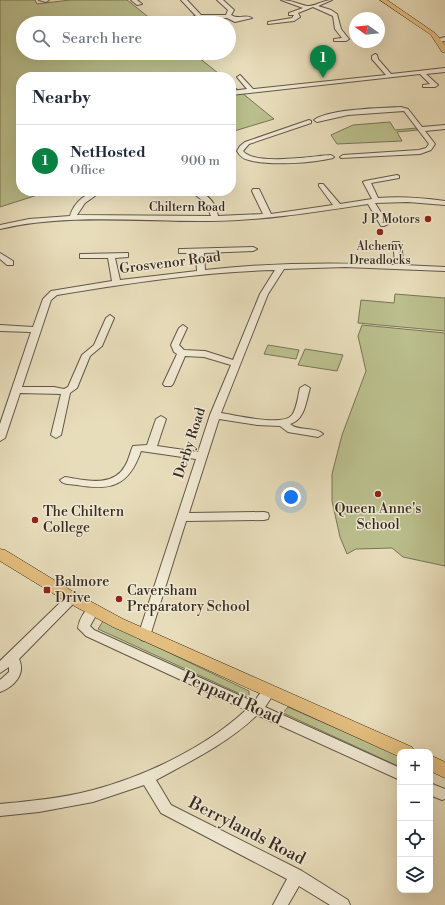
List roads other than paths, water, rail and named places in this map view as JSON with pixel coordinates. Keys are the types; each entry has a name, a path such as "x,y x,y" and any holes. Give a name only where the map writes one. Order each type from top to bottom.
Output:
{"main road":[{"path":"383,0 420,24 441,40 445,50"},
{"name":"Peppard Road","path":"0,554 93,610 144,636 399,749"},
{"path":"433,764 445,770"}],"street":[{"path":"134,0 139,4"},
{"path":"184,0 199,16"},
{"path":"284,0 329,11 335,15 338,29 348,38 336,40"},
{"path":"270,23 296,18 297,16 293,13 329,0"},
{"path":"218,1 226,4 231,10 232,16"},
{"path":"236,19 249,18"},
{"path":"373,58 390,76"},
{"path":"236,93 445,70"},
{"path":"422,73 436,85 425,86"},
{"path":"240,77 252,91"},
{"path":"406,110 421,129 432,144 429,149 420,152 343,157 336,154 332,155 331,157 266,162 243,156 240,151 242,146 247,143 309,122 309,119 318,120 347,112 406,110"},
{"path":"421,129 445,127"},
{"path":"384,224 373,201 367,182 397,177"},
{"path":"321,186 339,207"},
{"path":"256,191 268,216"},
{"path":"73,218 78,206 89,196"},
{"path":"202,196 209,201 214,210 215,218"},
{"name":"Chiltern Road","path":"0,227 42,219 215,218 268,216 373,201 403,199 445,203"},
{"path":"396,244 395,247 398,251 399,267"},
{"path":"182,251 253,249"},
{"path":"200,251 201,273"},
{"path":"0,254 10,263"},
{"path":"83,256 125,255"},
{"path":"111,256 116,283"},
{"name":"Grosvenor Road","path":"0,438 47,299 59,292 116,283 201,273 282,266 345,265 445,269"},
{"name":"Derby Road","path":"144,636 215,415 264,294 282,266"},
{"path":"56,436 58,414 66,392 72,388 86,355 98,346 110,318"},
{"path":"0,328 36,330"},
{"path":"183,328 175,345 177,350 182,353 205,354 236,364"},
{"path":"168,384 182,353"},
{"path":"215,415 272,423 290,422 295,418 305,388"},
{"path":"15,390 54,390 66,392"},
{"path":"151,448 162,419"},
{"path":"283,423 291,430 318,434"},
{"path":"65,480 110,484 128,471 137,448 151,448 167,452 201,456"},
{"path":"182,516 264,516"},
{"path":"0,668 72,598"},
{"name":"Peppard Road","path":"93,610 85,622 84,628 90,633 397,773"},
{"path":"0,687 16,672 16,664 12,658"},
{"path":"0,810 39,806 93,796 147,778 195,753 238,725 255,709 269,692"},
{"name":"Berrylands Road","path":"147,778 166,809 297,876 343,905"},
{"path":"280,905 297,876"}],"place":[{"name":"NetHosted","path":"323,78"},
{"name":"J P Motors","path":"428,219"},
{"name":"Alchemy Dreadlocks","path":"380,232"},
{"name":"Queen Anne's School","path":"378,494"},
{"name":"The Chiltern College","path":"35,520"},
{"name":"Balmore Drive","path":"47,590"},
{"name":"Caversham Preparatory School","path":"119,599"}]}
